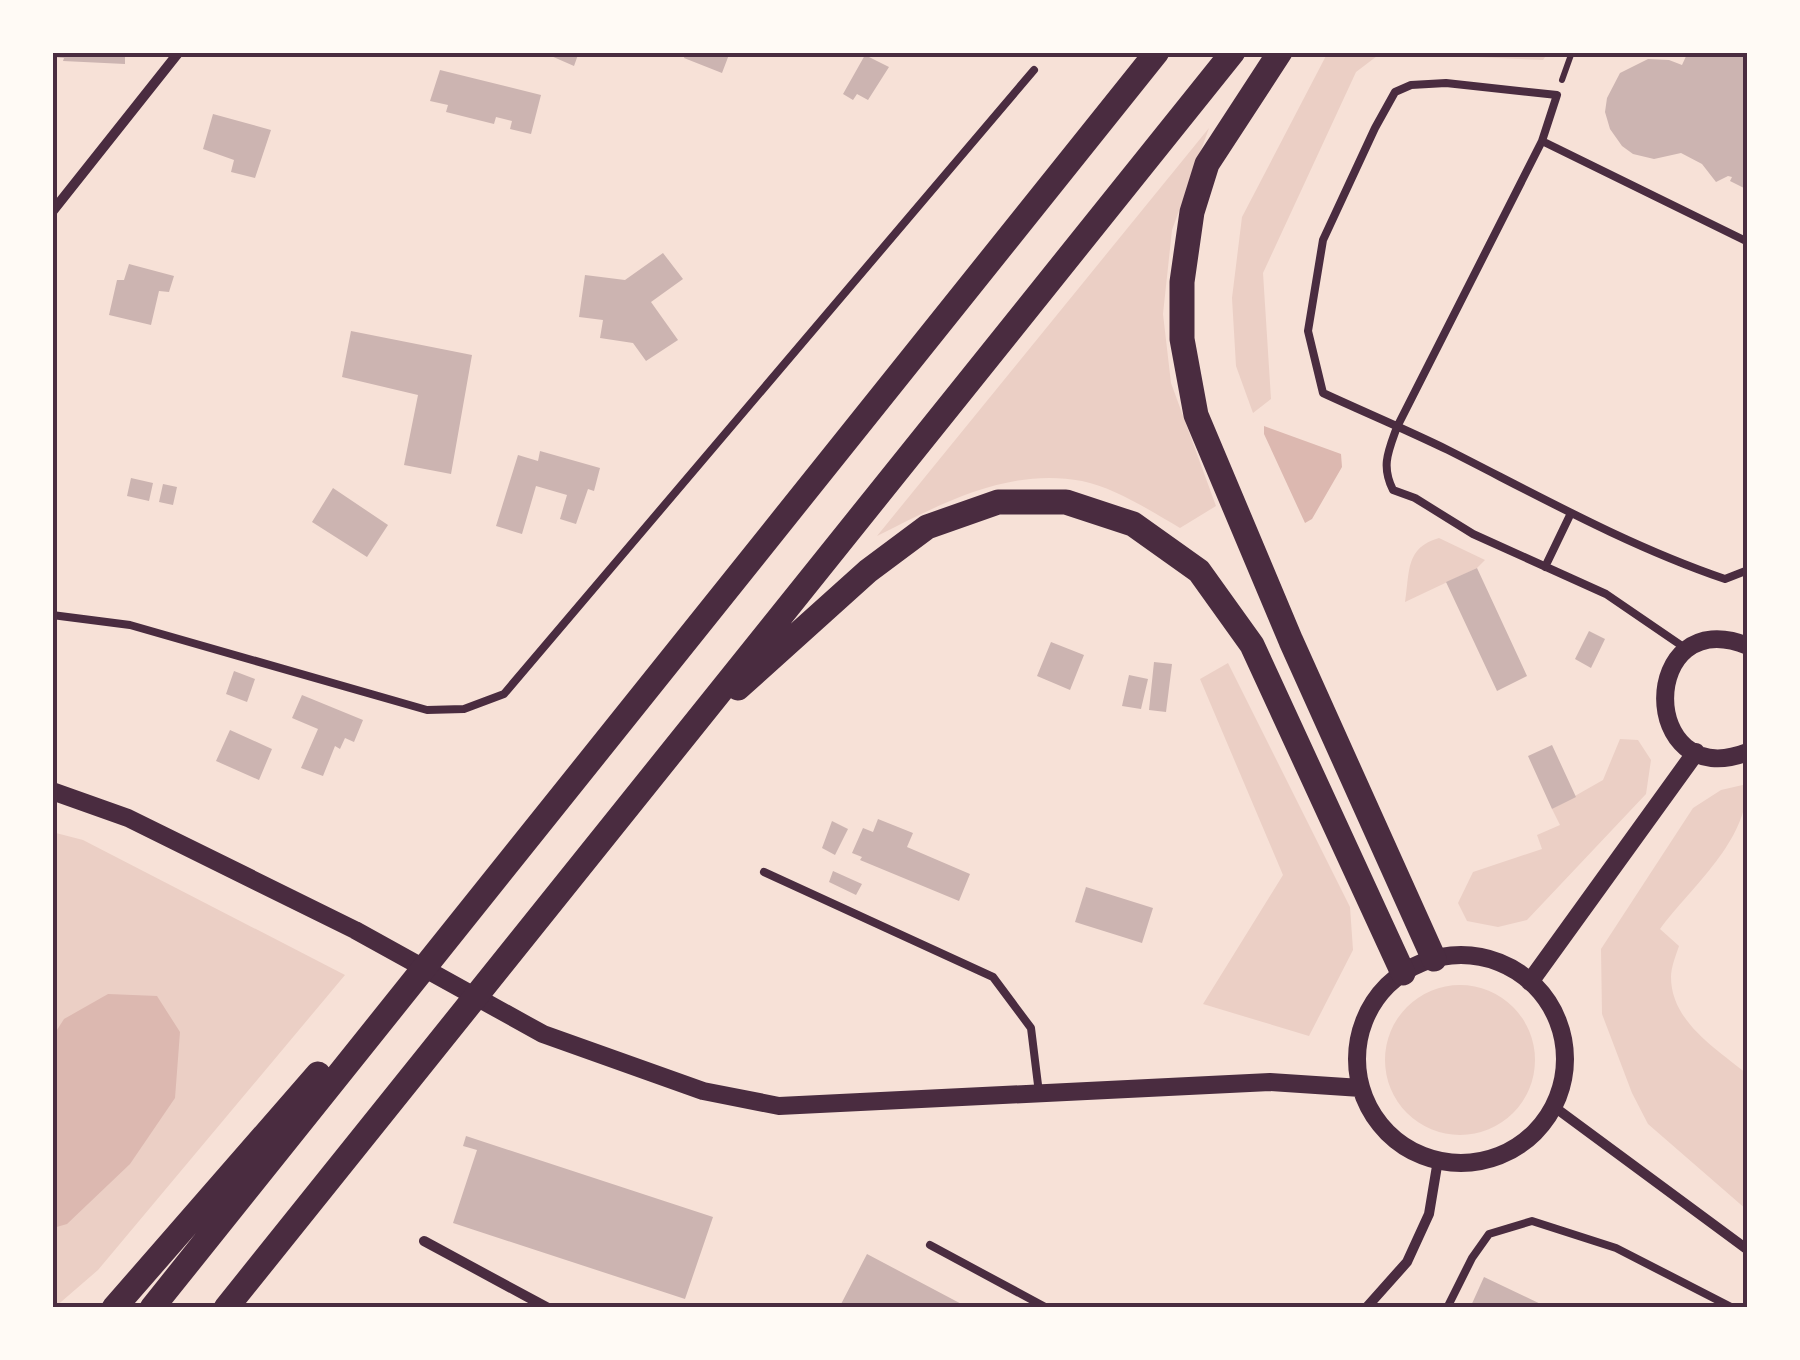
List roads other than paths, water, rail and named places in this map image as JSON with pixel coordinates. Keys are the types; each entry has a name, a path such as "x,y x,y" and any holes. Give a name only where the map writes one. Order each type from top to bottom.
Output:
{"highway":[{"path":"152,1308 1157,52"},
{"path":"226,1308 1233,52"},
{"path":"1280,52 1206,164 1192,212 1182,282 1182,339 1196,415 1291,640 1434,959"},
{"path":"682,738 868,571 927,526 998,502 1066,502 1133,524 1199,571 1252,646 1402,973"},
{"path":"114,1308 564,793"}],"street":[{"path":"52,212 179,52"},
{"path":"1748,646 1719,640 1688,650 1674,663 1666,680 1663,706 1674,733 1696,752 1726,758 1748,752"},
{"path":"1530,982 1696,752"},
{"path":"52,791 128,818 356,930 543,1034 703,1091 779,1106 1270,1082 1361,1088"},
{"path":"1485,958 1509,968 1530,982 1546,1001 1562,1034 1564,1071 1553,1106 1533,1133 1505,1153 1472,1162 1438,1160 1412,1150 1390,1134 1372,1113 1361,1088 1357,1049 1375,1000 1402,973 1434,959 1485,958"},
{"path":"1553,1106 1748,1250"},
{"path":"1366,1308 1406,1262 1429,1214 1438,1160"},
{"path":"424,1241 548,1308"}],"lane":[{"path":"52,615 130,625 427,710 464,709 504,694 1034,70"},
{"path":"1688,650 1606,594 1472,534 1415,498 1394,490 1386,475 1384,462 1397,427 1542,141 1556,95 1446,83 1412,85 1396,92 1374,128 1323,240 1308,331 1323,393 1397,427 1644,548 1725,579 1748,570"},
{"path":"1542,141 1748,242"},
{"path":"1545,567 1571,513"},
{"path":"764,872 994,977 1030,1028 1039,1092"},
{"path":"1447,1308 1489,1234 1532,1221 1616,1248 1733,1308"},
{"path":"930,1245 1048,1308"}]}
